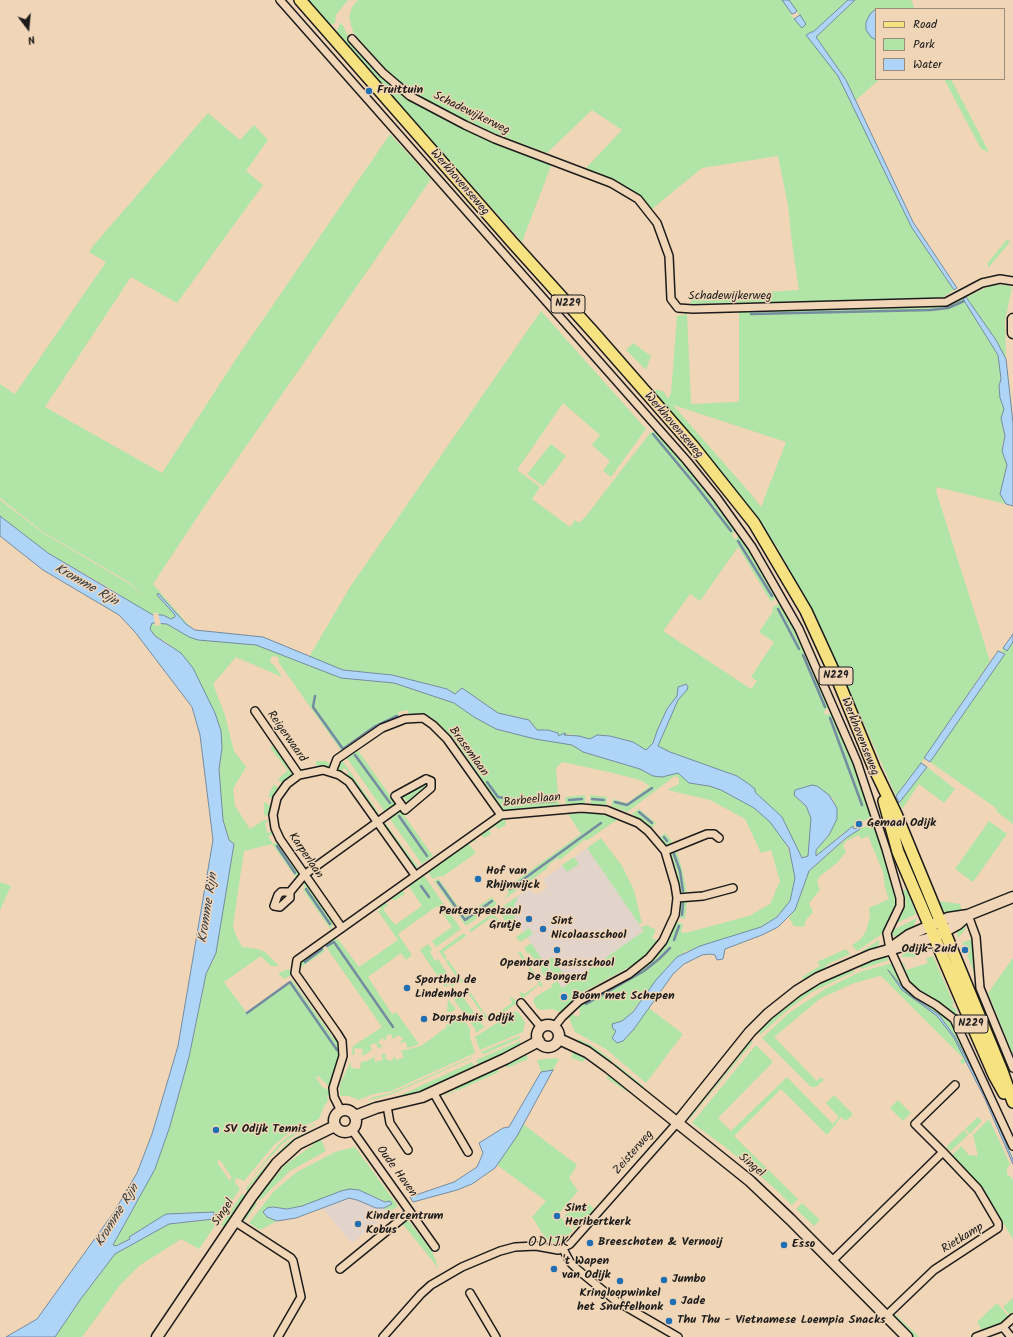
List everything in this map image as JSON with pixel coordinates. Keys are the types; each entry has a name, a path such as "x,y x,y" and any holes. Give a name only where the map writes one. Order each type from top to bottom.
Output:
{"main road":[{"name":"Werkhovenseweg","path":"300,0 600,339 692,446 754,523 806,611 839,683 874,768 896,814 937,929"},
{"name":"N229","path":"937,929 1002,1071 1013,1102"},
{"name":"N229","path":"937,929 994,1074 1013,1109"}],"street":[{"name":"Werkhovenseweg","path":"280,0 687,461 717,498 752,547 799,629 857,762 886,849 900,898 900,906 887,933 890,949"},
{"name":"Schadewijkerweg","path":"352,39 382,73 398,88 415,99 496,139 611,183 638,199 657,223 669,256 671,298 678,308 693,310 946,302 982,283 1000,279 1013,281"},
{"path":"1013,319 1013,333"},
{"name":"Reigerwaard","path":"255,711 299,775"},
{"name":"Brasemlaan","path":"332,772 338,759 382,728 405,719 422,718 433,725 447,739 495,809 501,814"},
{"name":"Karperlaan","path":"342,928 304,875 280,839 275,828 273,815 275,804 280,792 287,784 299,775 316,770 332,772 345,778 354,786 415,875"},
{"path":"426,779 431,781 431,788 405,810 401,804 395,796 426,779"},
{"path":"290,892 304,875 379,822 381,818 401,804"},
{"name":"Barbeellaan","path":"341,1111 334,1095 333,1088 343,1056 342,1042 294,973 297,960 501,814 581,808 606,810 638,823 648,831 665,851 673,874 677,898 675,915 662,941 649,958 629,974 579,1001 555,1026"},
{"path":"665,851 707,834 714,834 719,838"},
{"path":"677,898 703,896 733,888"},
{"name":"Zeisterweg","path":"563,1249 570,1244 599,1212 677,1123 750,1032 782,1003 818,978 890,949 909,935 937,929 954,917 968,915 1013,897"},
{"path":"968,915 976,937 980,988 1013,1068"},
{"path":"890,949 906,984 917,994 936,1005 954,1019 1013,1146"},
{"path":"521,1003 541,1027"},
{"path":"547,1024 555,1026 560,1033 559,1039 554,1046 545,1046 538,1041 537,1034 541,1027 547,1024"},
{"name":"Singel","path":"559,1039 587,1052 750,1181 907,1337"},
{"path":"355,1116 376,1108 413,1101 506,1059 538,1041"},
{"name":"Rietkamp","path":"887,1316 934,1270 998,1228 998,1222 978,1189 915,1124 955,1085"},
{"path":"433,1092 468,1152"},
{"path":"387,1106 390,1123 408,1150"},
{"path":"341,1111 349,1111 355,1116 356,1123 352,1130 341,1132 335,1126 335,1118 341,1111"},
{"name":"Singel","path":"158,1337 234,1221 267,1175 288,1153 309,1137 335,1126"},
{"name":"Oude Haven","path":"352,1130 436,1247"},
{"path":"832,1261 943,1152"},
{"path":"340,1269 410,1212"},
{"path":"234,1221 291,1258 293,1261 301,1297 278,1337"},
{"path":"384,1337 426,1290 462,1267 500,1251 516,1247 536,1246 554,1250 563,1249 570,1262 578,1270 616,1301 676,1337"},
{"path":"470,1293 496,1337"},
{"path":"976,1337 1003,1327 1013,1318"},
{"path":"1003,1327 1011,1337"}],"shaded area":[{"path":"587,848 644,931 562,988 505,905 529,888 533,893 539,894 548,887 543,879"},
{"path":"349,1198 376,1208 384,1208 388,1213 352,1243 322,1208"}],"green space":[{"path":"309,0 348,0 336,15 335,23 331,25 325,22"},
{"path":"358,0 782,0 792,14 791,15 802,27 805,24 789,0 848,0 813,33 823,56 838,76 849,96 912,228 954,290 943,297 934,298 691,304 691,296 799,290 788,205 778,156 702,168 652,209 630,189 586,168 622,130 592,110 547,153 499,135 447,112 397,82 353,32 349,17 352,7"},
{"path":"855,0 911,0 915,8 875,8 871,37 875,39 875,80 879,80 856,100 846,80 816,37"},
{"path":"341,22 351,42 390,85 402,95 417,104 552,163 522,242 336,32"},
{"path":"945,80 952,80 989,152 981,149"},
{"path":"208,113 240,140 254,125 268,140 246,171 263,185 177,303 131,277 45,407 162,473 236,359 390,134 431,179 204,507 153,584 192,629 163,615 153,615 138,608 113,590 48,553 0,516 0,500 43,533 130,584 147,598 129,582 43,532 0,498 0,384 15,394 106,262 89,252 93,246"},
{"path":"1007,239 1010,242 989,267 987,264"},
{"path":"992,285 1007,285 1012,287 1005,321 1006,359 996,340 966,297"},
{"path":"963,299 998,355 999,361 1001,379 999,386 1004,409 1002,424 1005,436 1002,446 1007,465 1000,494 1006,504 937,487 936,491 990,661 921,763 896,796 826,638 777,547 719,470 655,392 656,389 664,392 668,399 671,393 677,316 687,314 691,403 693,404 739,401 739,312 947,306","holes":["673,405 786,442 761,507"]},
{"path":"541,311 646,429 611,477 603,471 610,461 592,445 600,435 563,403 517,470 540,487 532,499 570,527 575,520 579,523 586,516 650,433 656,431 711,496 736,529 732,535 734,539 740,536 743,538 764,573 776,596 775,598 771,602 738,547 700,601 690,594 663,631 751,689 757,681 751,677 774,642 759,632 773,611 772,608 774,606 780,604 789,617 830,706 824,711 825,715 832,713 850,755 880,839 896,897 894,911 882,934 857,951 852,945 861,939 866,931 870,916 869,908 889,899 885,888 883,872 868,836 861,839 859,835 846,841 843,846 846,852 837,863 819,877 817,882 820,890 809,903 813,912 806,920 804,927 794,926 789,918 795,910 809,871 854,832 870,824 869,818 843,833 817,856 816,850 829,835 834,800 817,786 806,786 794,795 806,806 811,818 808,856 802,858 782,817 755,792 749,784 737,776 670,752 658,746 678,700 687,690 688,687 686,684 680,685 677,696 667,709 653,743 645,751 633,742 610,736 597,735 590,739 570,734 559,736 558,733 548,730 537,730 529,720 498,713 473,695 460,689 455,694 447,689 392,675 343,670 309,657 350,587"},
{"path":"633,343 651,356 646,370 626,350"},
{"path":"551,444 566,456 543,486 527,474"},
{"path":"152,623 167,624 189,637 256,645 341,678 394,683 454,703 496,729 535,739 572,745 583,752 640,769 653,776 662,777 678,773 690,783 709,786 721,790 754,808 770,822 784,840 792,859 795,878 794,886 790,901 771,922 746,933 686,951 668,966 627,1018 612,1025 623,1041 634,1029 649,1008 683,1034 646,1083 606,1049 575,1032 569,1018 572,1014 578,1017 580,1014 579,1006 637,972 657,956 669,939 676,922 683,924 681,933 689,932 749,916 770,904 780,881 771,850 761,853 745,819 710,800 667,790 679,784 679,778 675,776 627,812 611,806 613,799 627,803 650,786 640,780 562,762 556,768 559,806 504,810 483,786 485,784 453,738 436,721 424,713 409,716 408,710 398,712 399,718 387,722 375,729 342,752 279,663 278,657 272,656 270,662 275,666 282,677 236,657 213,684 225,715 234,751 246,767 233,789 235,806 250,829 264,820 270,821 265,823 267,833 272,831 273,834 268,836 273,844 278,842 299,872 300,877 297,879 272,844 244,851 233,926 235,933 242,947 258,949 265,952 279,966 271,966 261,956 224,982 246,1012 292,980 334,1039 337,1039 339,1043 340,1055 330,1087 318,1076 316,1077 322,1087 329,1090 330,1095 327,1097 328,1101 324,1106 319,1119 286,1135 274,1145 244,1181 237,1178 234,1181 240,1189 199,1249 181,1239 139,1266 120,1285 82,1337 55,1337 80,1300 115,1254 169,1224 214,1219 214,1212 178,1213 162,1217 129,1237 130,1239 116,1246 113,1245 155,1169 170,1126 189,1057 206,974 213,961 234,844 229,840 223,820 219,769 222,748 221,731 215,713 193,668 168,643 155,636 150,629","holes":["220,1160 232,1178 229,1180 217,1162"]},
{"path":"1013,642 1013,824 997,812 996,808 930,762 1005,654 1001,651 1003,648 1007,651"},
{"path":"275,745 293,771 292,775 282,784 278,779 288,770 270,748"},
{"path":"357,749 396,804 385,812 346,757"},
{"path":"342,760 380,815 375,812 355,784 346,776 349,772 344,768 341,772 338,771"},
{"path":"316,761 326,761 331,765 325,768 316,768"},
{"path":"927,767 955,789 944,803 919,784 902,809 899,803"},
{"path":"426,782 430,785 406,806 404,804 407,802 404,798 401,799 400,797"},
{"path":"274,784 279,789 273,799 268,796"},
{"path":"585,795 585,804 566,805 565,797"},
{"path":"590,795 607,797 606,805 591,804"},
{"path":"264,802 271,806 270,816 264,815"},
{"path":"639,809 656,823 650,829 632,814"},
{"path":"401,811 433,856 422,864 390,819"},
{"path":"596,813 618,819 586,841 585,839 560,860 558,858 547,866 548,868 503,900 509,893 506,888 581,834 568,814"},
{"path":"505,819 506,825 498,829 496,826 489,830 491,834 484,838 481,834"},
{"path":"383,820 418,867 415,869 383,824"},
{"path":"989,821 1007,834 973,882 955,869"},
{"path":"665,833 672,841 671,844 669,843 667,846 659,838"},
{"path":"474,838 477,843 474,841 469,844 476,853 442,877 433,879 427,871"},
{"path":"601,838 622,866 634,890 642,923 639,924 587,848"},
{"path":"676,849 683,872 687,895 680,891 677,873 671,854"},
{"path":"574,857 579,864 567,872 562,865"},
{"path":"423,874 447,909 442,912 437,906 398,934 412,955 406,960 401,953 368,977 392,1014 396,1012 419,1044 407,1048 406,1042 399,1043 403,1039 399,1035 393,1039 391,1034 386,1036 387,1041 382,1038 378,1042 383,1047 378,1048 376,1043 370,1045 372,1050 362,1056 363,1049 355,1048 354,1055 352,1054 353,1046 382,1027 324,944 335,937 359,967 398,940 378,911 381,909 379,906 385,901 388,905 383,909 395,925 422,906 408,885 417,878 421,881 419,877"},
{"path":"439,879 465,916 492,897 497,904 466,926 434,881"},
{"path":"305,881 334,921 331,930 303,890 305,888 303,882"},
{"path":"0,882 11,886 0,910"},
{"path":"401,889 405,894 394,901 391,897"},
{"path":"907,889 916,914 897,923 906,904 903,890"},
{"path":"518,896 514,907 514,913 515,920 521,928 518,930 517,928 512,931 498,910"},
{"path":"687,901 685,919 678,917 680,903"},
{"path":"937,901 960,904 962,911 947,913 939,908"},
{"path":"448,910 461,929 436,947 432,941 452,927 443,914"},
{"path":"493,913 500,922 497,924 492,917 471,932 469,930"},
{"path":"917,918 913,928 898,938 892,935 893,930"},
{"path":"966,922 965,930 958,938 958,928"},
{"path":"647,925 656,930 652,938 658,941 651,951 637,963 579,994 560,1012 552,1009 540,1010 537,1008 533,1001 535,997 552,987 551,985 557,981 562,988 644,931 641,927"},
{"path":"529,928 533,934 520,942 516,937"},
{"path":"464,933 466,936 443,952 447,958 445,960 439,951"},
{"path":"974,938 978,988 976,988 974,973 967,955 969,954 962,943"},
{"path":"879,940 879,945 874,949 864,954 861,952"},
{"path":"531,943 542,959 534,964 533,962 535,960 524,948"},
{"path":"428,944 432,949 430,952 435,961 438,959 454,984 453,988 450,984 445,987 420,950"},
{"path":"322,946 325,951 300,968 303,960"},
{"path":"925,946 932,950 914,957 901,957 906,950"},
{"path":"846,949 850,954 828,964 822,970 804,980 802,977 820,966 817,962"},
{"path":"520,951 536,975 534,976 518,953"},
{"path":"933,956 954,1004 952,1005 954,1009 956,1008 956,1015 909,981 901,964 904,963 906,970 928,963 926,958"},
{"path":"552,957 563,973 556,977 545,961"},
{"path":"880,957 886,957 889,960 861,969 859,964"},
{"path":"1013,958 1013,1055 988,993"},
{"path":"448,960 463,981 461,983 446,962"},
{"path":"544,963 555,977 552,979 551,977 548,979 541,972 542,971 539,966"},
{"path":"893,963 896,969 932,1005 951,1021 972,1059 962,1064 960,1061 963,1058 882,977 879,976 852,984 821,998 774,1037 817,1081 821,1077 824,1080 816,1087 811,1087 762,1038 789,1013 827,988 860,972"},
{"path":"289,969 291,975 284,979 278,973"},
{"path":"850,970 856,971 812,992 790,1008 760,1035 759,1029 794,999 815,985 839,973 840,975"},
{"path":"537,976 543,985 541,987 539,985 522,999 519,991 524,994 539,984 534,978"},
{"path":"468,989 483,1011 481,1012 466,990"},
{"path":"461,994 484,1027 476,1033 475,1029 454,1000"},
{"path":"510,997 517,1003 489,1023 482,1014 484,1012 489,1019 512,1003"},
{"path":"448,999 456,1009 451,1012 447,1012"},
{"path":"514,1012 518,1012 525,1022 523,1032 480,1050 475,1037"},
{"path":"460,1015 470,1029 470,1037 475,1053 391,1091 373,1094 359,1100 349,1096 340,1096 340,1084 351,1061 351,1068 360,1069 361,1062 367,1061 374,1057 375,1062 383,1060 381,1054 386,1054 385,1059 392,1061 394,1056 397,1060 404,1057 401,1051 421,1046 447,1027 446,1025"},
{"path":"519,1036 520,1038 484,1054 481,1052"},
{"path":"578,1039 591,1045 612,1060 609,1064 577,1042"},
{"path":"520,1041 521,1046 479,1067 476,1060"},
{"path":"747,1042 753,1042 689,1120 693,1109 697,1109 742,1053 741,1049"},
{"path":"756,1045 773,1062 718,1118 731,1131 787,1077 833,1124 839,1117 826,1103 834,1095 853,1114 846,1121 841,1117 827,1135 781,1089 734,1136 798,1199 792,1205 771,1185 724,1146 692,1123"},
{"path":"574,1049 587,1057 583,1062 571,1058"},
{"path":"525,1052 528,1059 507,1068 505,1063"},
{"path":"472,1057 392,1094 367,1101 374,1097 391,1093"},
{"path":"559,1059 553,1070 541,1072 537,1060"},
{"path":"472,1062 474,1066 464,1071 465,1073 426,1091 370,1106 368,1104 397,1097"},
{"path":"615,1063 644,1087 642,1090 613,1066"},
{"path":"497,1067 499,1072 445,1096 456,1090 455,1087"},
{"path":"609,1074 634,1093 633,1095 606,1078"},
{"path":"898,1100 911,1113 903,1121 890,1108"},
{"path":"978,1117 982,1121 970,1134 965,1129"},
{"path":"989,1119 1010,1164 1007,1168 1007,1174 1013,1179 1013,1239 981,1186 951,1156 961,1146 969,1155 978,1156 973,1135"},
{"path":"315,1124 299,1132 283,1143 248,1182 279,1144 289,1136"},
{"path":"523,1124 577,1165 569,1178 578,1191 558,1214 573,1231 560,1242 555,1243 546,1239 532,1217 546,1201 497,1165 517,1136"},
{"path":"317,1128 317,1130 289,1143 249,1187 249,1192 247,1191 246,1188 251,1182 287,1143 298,1136"},
{"path":"964,1130 968,1135 951,1151 946,1147"},
{"path":"320,1137 326,1151 290,1171 260,1200 256,1197 260,1195 285,1165 314,1144 315,1140"},
{"path":"355,1147 398,1206 388,1213 384,1208 392,1204 359,1190 350,1189 302,1206 287,1209 273,1207 266,1217 277,1221 260,1230 249,1223 274,1191 297,1172 335,1152"},
{"path":"242,1194 246,1196 225,1227 221,1225"},
{"path":"253,1201 257,1204 245,1221 244,1216"},
{"path":"583,1203 589,1204 594,1209 575,1229 564,1216"},
{"path":"802,1203 820,1220 814,1226 796,1209"},
{"path":"407,1219 432,1251 439,1269 402,1223"},
{"path":"1013,1298 1013,1314 1011,1316 1003,1307"},
{"path":"997,1303 1009,1317 998,1325 982,1330 977,1322"},
{"path":"895,1314 919,1337 914,1337 893,1317"}],"water":[{"path":"782,0 789,0 797,11 792,14"},
{"path":"848,0 855,0 816,37 846,80 913,222 957,288 954,290 912,228 838,76 806,35 813,32"},
{"path":"875,10 875,39 871,37 866,30 866,22 870,14"},
{"path":"800,15 806,24 802,28 794,19"},
{"path":"966,297 996,340 1006,359 1013,423 1013,506 1006,504 1000,494 1007,465 1002,451 1005,436 1001,418 1004,409 1000,398 999,386 1001,379 998,355 963,299"},
{"name":"Kromme Rijn","path":"0,516 48,553 153,615 163,615 171,619 175,617 175,615 157,595 158,593 186,624 195,630 263,637 343,670 392,675 447,689 455,694 462,688 498,713 529,720 537,730 548,730 558,733 559,736 564,733 566,734 564,735 579,736 590,739 597,735 610,736 633,742 646,750 653,743 667,709 677,696 678,687 686,684 688,687 687,690 678,700 658,746 670,752 737,776 749,784 755,789 755,792 782,817 802,858 808,856 811,818 806,806 794,795 795,790 812,785 817,786 829,795 837,808 837,819 829,835 816,850 816,856 853,826 854,829 859,827 860,829 846,838 809,871 795,910 778,927 762,935 725,949 723,959 717,960 715,955 710,954 702,955 684,964 673,974 634,1029 623,1041 617,1043 612,1038 616,1031 613,1029 612,1024 622,1021 633,1012 656,980 677,957 700,946 761,927 777,917 790,901 795,878 789,848 770,822 754,808 721,790 709,786 689,783 678,773 662,777 653,776 640,769 583,752 572,745 535,739 496,729 474,717 454,703 394,683 341,678 256,645 198,640 189,637 167,624 152,623 150,629 155,636 181,653 193,668 215,713 221,731 222,748 219,769 223,820 229,840 234,844 216,953 206,974 189,1057 170,1126 155,1169 113,1245 116,1246 130,1239 129,1237 166,1214 214,1212 214,1219 169,1224 115,1254 80,1300 55,1337 6,1337 37,1319 114,1212 137,1173 152,1134 178,1046 213,840 200,735 192,707 135,632 119,615 43,570 0,536"},
{"path":"1013,634 1013,642 1007,651 1003,648"},
{"path":"998,651 1005,654 930,762 924,758"},
{"path":"921,763 927,767 899,803 896,796"},
{"path":"888,970 907,993 939,1015 955,1037 984,1092 1013,1160 1013,1164 985,1099 954,1038 937,1016 902,990"},
{"path":"553,1070 517,1136 495,1168 472,1184 457,1190 413,1202 410,1197 454,1182 477,1167 483,1153 479,1143 503,1128 509,1127 541,1072"},
{"path":"350,1189 359,1190 385,1202 390,1201 392,1204 384,1208 376,1208 349,1198 296,1218 277,1221 267,1217 263,1212 267,1208 273,1207 287,1209 302,1206"}],"pier":[{"path":"153,613 158,613 161,625 155,626"}],"waterway":[{"path":"751,314 931,310 948,308 964,301"},
{"path":"653,434 731,531"},
{"path":"738,541 772,596"},
{"path":"778,609 799,649"},
{"path":"803,655 825,707"},
{"path":"315,696 313,707 343,749 374,727 397,716"},
{"path":"830,718 862,805"},
{"path":"355,755 390,803"},
{"path":"487,782 498,797 531,803 555,801"},
{"path":"615,802 627,805 652,788"},
{"path":"569,800 582,799"},
{"path":"592,799 604,800"},
{"path":"639,812 652,823"},
{"path":"399,816 427,856"},
{"path":"510,889 601,823"},
{"path":"664,837 667,841"},
{"path":"277,846 295,873"},
{"path":"674,854 680,871 683,891"},
{"path":"438,882 465,920 492,901"},
{"path":"421,886 429,897"},
{"path":"306,889 330,924"},
{"path":"682,915 683,904"},
{"path":"674,940 679,926"},
{"path":"327,946 334,942 393,1027"},
{"path":"586,1004 644,971 670,948"},
{"path":"305,962 322,949"},
{"path":"247,1013 290,982 337,1050"}],"place":[{"name":"Fruittuin","path":"369,91"},
{"name":"Gemaal Odijk","path":"859,824"},
{"name":"Hof van Rhijnwijck","path":"478,879"},
{"name":"Peuterspeelzaal Grutje","path":"529,919"},
{"name":"Sint Nicolaasschool","path":"543,929"},
{"name":"Openbare Basisschool De Bongerd","path":"557,950"},
{"name":"Odijk-Zuid","path":"965,950"},
{"name":"Sporthal de Lindenhof","path":"407,988"},
{"name":"Boom met Schepen","path":"564,997"},
{"name":"Dorpshuis Odijk","path":"424,1019"},
{"name":"SV Odijk Tennis","path":"216,1130"},
{"name":"Sint Heribertkerk","path":"557,1216"},
{"name":"Kindercentrum Kobus","path":"358,1224"},
{"name":"Breeschoten & Vernooij","path":"590,1243"},
{"name":"Esso","path":"784,1245"},
{"name":"'t Wapen van Odijk","path":"554,1269"},
{"name":"Jumbo","path":"664,1280"},
{"name":"Kringloopwinkel het Snuffelhonk","path":"620,1281"},
{"name":"Jade","path":"673,1302"},
{"name":"Thu Thu - Vietnamese Loempia Snacks","path":"669,1321"}],"district":[{"name":"ODIJK","path":"549,1244"}]}
